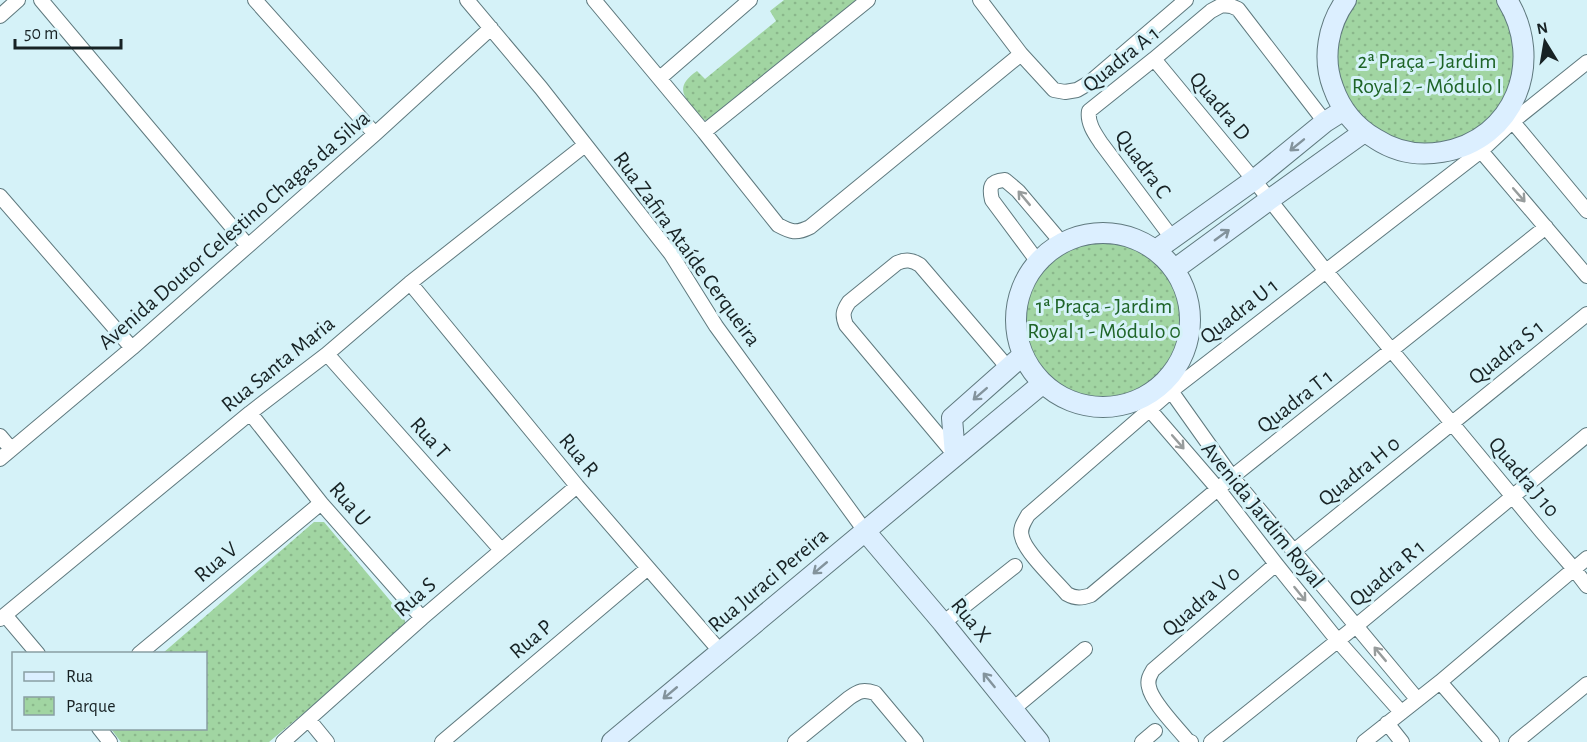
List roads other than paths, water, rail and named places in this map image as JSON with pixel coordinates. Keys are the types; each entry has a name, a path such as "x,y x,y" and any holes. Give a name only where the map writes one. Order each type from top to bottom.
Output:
{"street":[{"path":"0,16 18,0"},
{"path":"41,0 248,246"},
{"path":"255,0 375,134"},
{"name":"Rua Zafira Ataíde Cerqueira","path":"466,0 541,88 671,254 716,326 865,531"},
{"path":"594,0 778,225 789,231 800,232 810,227 1021,54"},
{"path":"660,78 750,0"},
{"path":"704,132 868,0"},
{"path":"980,0 1021,54 1054,90 1065,92 1077,90 1089,83 1186,0"},
{"path":"1346,0 1334,21 1328,51 1328,67 1336,96 1344,110 1364,132 1384,145 1407,152 1430,154 1478,146 1492,129 1587,62"},
{"path":"1509,117 1523,72 1524,49 1512,2"},
{"name":"Quadra A 1","path":"1089,111 1211,11 1222,6 1231,6 1238,9 1325,122"},
{"name":"Avenida Doutor Celestino Chagas da Silva","path":"0,459 132,348 375,134 491,28"},
{"name":"Quadra D","path":"1154,59 1325,270"},
{"path":"1156,250 1254,180 1325,122 1344,110"},
{"name":"Quadra C","path":"1089,111 1089,123 1101,143 1172,238"},
{"path":"1509,117 1584,202"},
{"path":"1175,269 1364,132"},
{"name":"Rua Santa Maria","path":"3,617 250,413 327,354 410,283 585,145"},
{"path":"1478,146 1587,276"},
{"name":"Quadra U 1","path":"1168,386 1325,270 1478,146"},
{"path":"1038,262 992,200 991,186 997,181 1005,180 1018,191 1062,243"},
{"path":"0,196 132,348"},
{"name":"Quadra T 1","path":"1144,404 1028,515 1022,525 1021,536 1026,547 1067,594 1075,598 1091,595 1232,477 1546,226"},
{"path":"955,455 846,325 843,310 849,302 897,263 903,260 913,261 920,265 1016,362 1064,398 1088,405 1144,404 1158,387 1168,386 1187,346 1191,326 1190,306 1185,287 1175,269 1156,250 1139,240 1120,234 1100,233 1080,236 1048,252 1028,276 1020,292 1016,327 1016,362 952,418 955,455"},
{"name":"Quadra J 10","path":"1325,270 1587,586"},
{"name":"Rua R","path":"410,283 577,486 720,651"},
{"name":"Quadra S 1","path":"1452,423 1587,314"},
{"name":"Rua T","path":"327,354 501,550"},
{"name":"Rua Juraci Pereira","path":"612,742 1043,383"},
{"name":"Avenida Jardim Royal","path":"1168,386 1232,477 1417,699"},
{"name":"Avenida Jardim Royal","path":"1144,404 1218,489 1338,641 1401,712"},
{"name":"Rua U","path":"250,413 321,503 422,618"},
{"name":"Quadra H 0","path":"1294,551 1452,423"},
{"name":"Quadra R 1","path":"1212,742 1587,435"},
{"path":"0,436 11,449"},
{"name":"Rua S","path":"283,742 422,618 577,486"},
{"name":"Rua V","path":"141,652 321,503"},
{"name":"Rua X","path":"865,531 1039,742"},
{"path":"1364,742 1440,682 1587,558"},
{"name":"Quadra V 0","path":"1191,742 1152,696 1148,686 1149,677 1153,669 1276,564"},
{"path":"943,623 1015,566"},
{"name":"Rua P","path":"442,742 648,568"},
{"path":"3,617 36,652"},
{"path":"1013,709 1085,649"},
{"path":"1440,682 1492,742"},
{"path":"1516,742 1587,684"},
{"path":"795,742 858,691 865,689 874,693 916,742"},
{"path":"309,720 327,742"},
{"path":"1387,723 1402,742"},
{"path":"100,730 110,742"},
{"path":"1142,742 1155,731"}],"park label":[{"name":"2ª Praça - Jardim Royal 2 - Módulo I","path":"1427,74"},
{"name":"1ª Praça - Jardim Royal 1 - Módulo 0","path":"1104,318"}]}
